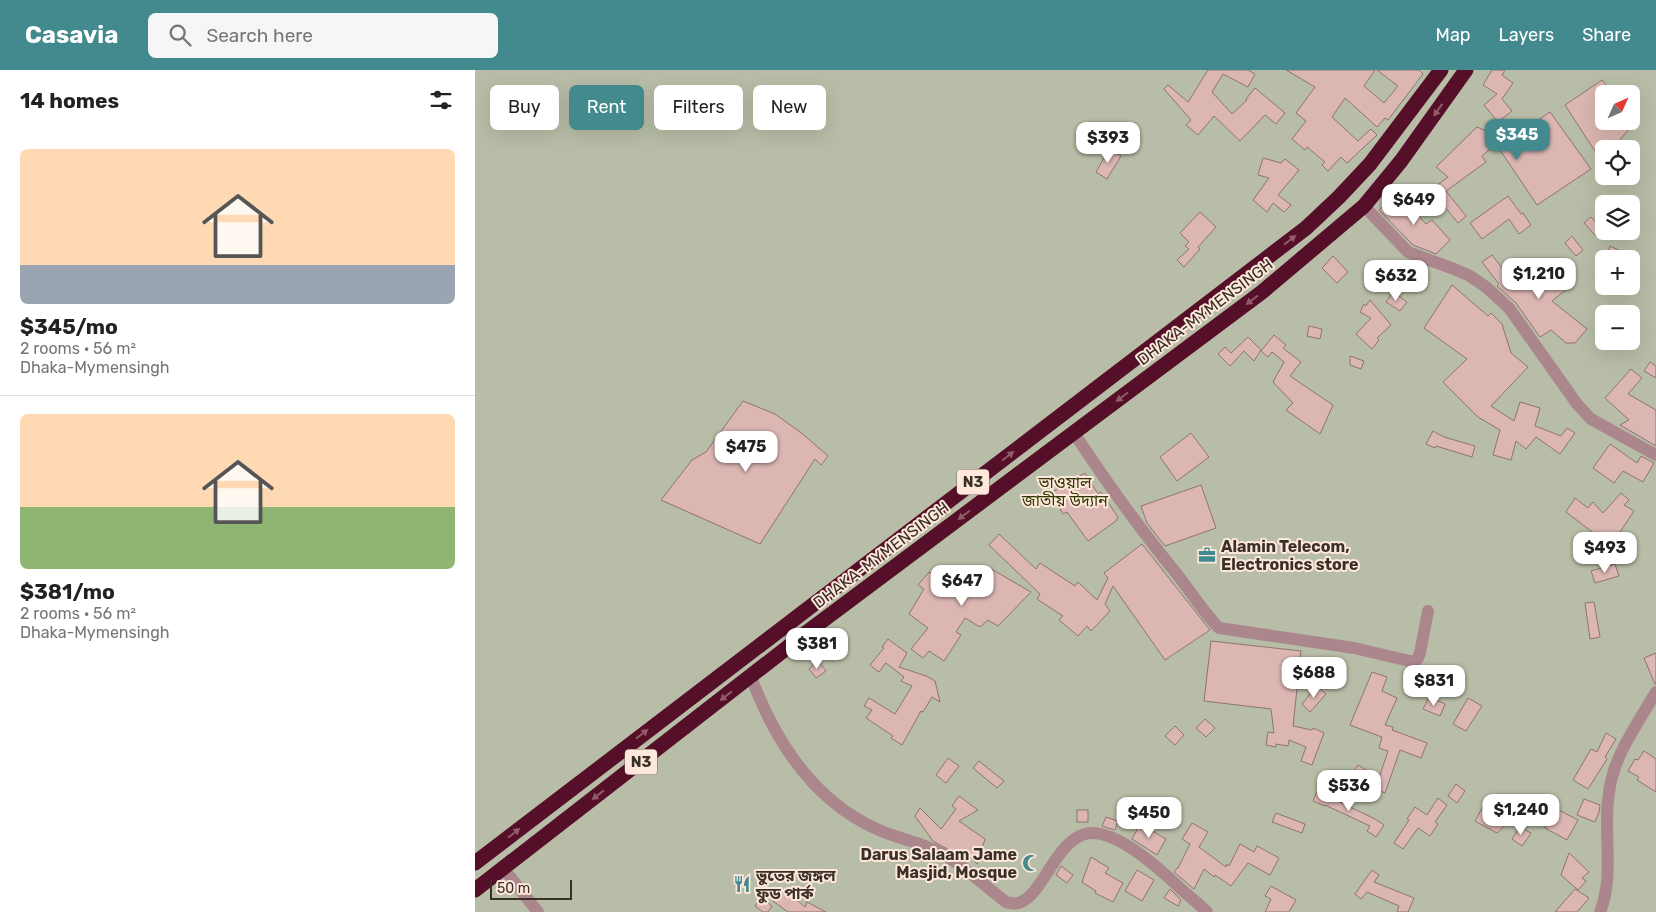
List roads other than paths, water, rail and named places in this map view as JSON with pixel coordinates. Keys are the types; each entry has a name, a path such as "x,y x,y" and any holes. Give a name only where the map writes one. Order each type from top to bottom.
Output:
{"highway":[{"name":"DHAKA-MYMENSINGH","path":"475,863 1306,228 1339,198 1369,164 1441,70"},
{"name":"DHAKA-MYMENSINGH","path":"475,890 806,633 1262,292 1363,206 1401,161 1466,70"}],"street":[{"path":"1363,206 1408,252 1470,276 1486,287 1509,308 1577,404 1591,418 1656,455"},
{"path":"1074,433 1155,549 1173,569 1207,616 1219,628 1354,648 1414,662 1418,658 1428,611"},
{"path":"751,677 762,708 786,748 805,776 825,797 852,817 879,830 931,848 945,855 1006,902 1016,904 1027,898 1058,856 1076,838 1094,833 1105,836 1140,853 1207,912"},
{"path":"1601,912 1605,901 1607,885 1607,819 1612,775 1617,762 1656,692"},
{"path":"503,868 538,912"}],"place":[{"name":"Alamin Telecom, Electronics store","path":"1207,555"},
{"name":"Darus Salaam Jame Masjid, Mosque","path":"1031,863"},
{"name":"ভুতের জঙ্গল ফুড পার্ক","path":"742,884"}],"park label":[{"name":"ভাওয়াল জাতীয় উদ্যান","path":"1065,491"}]}
